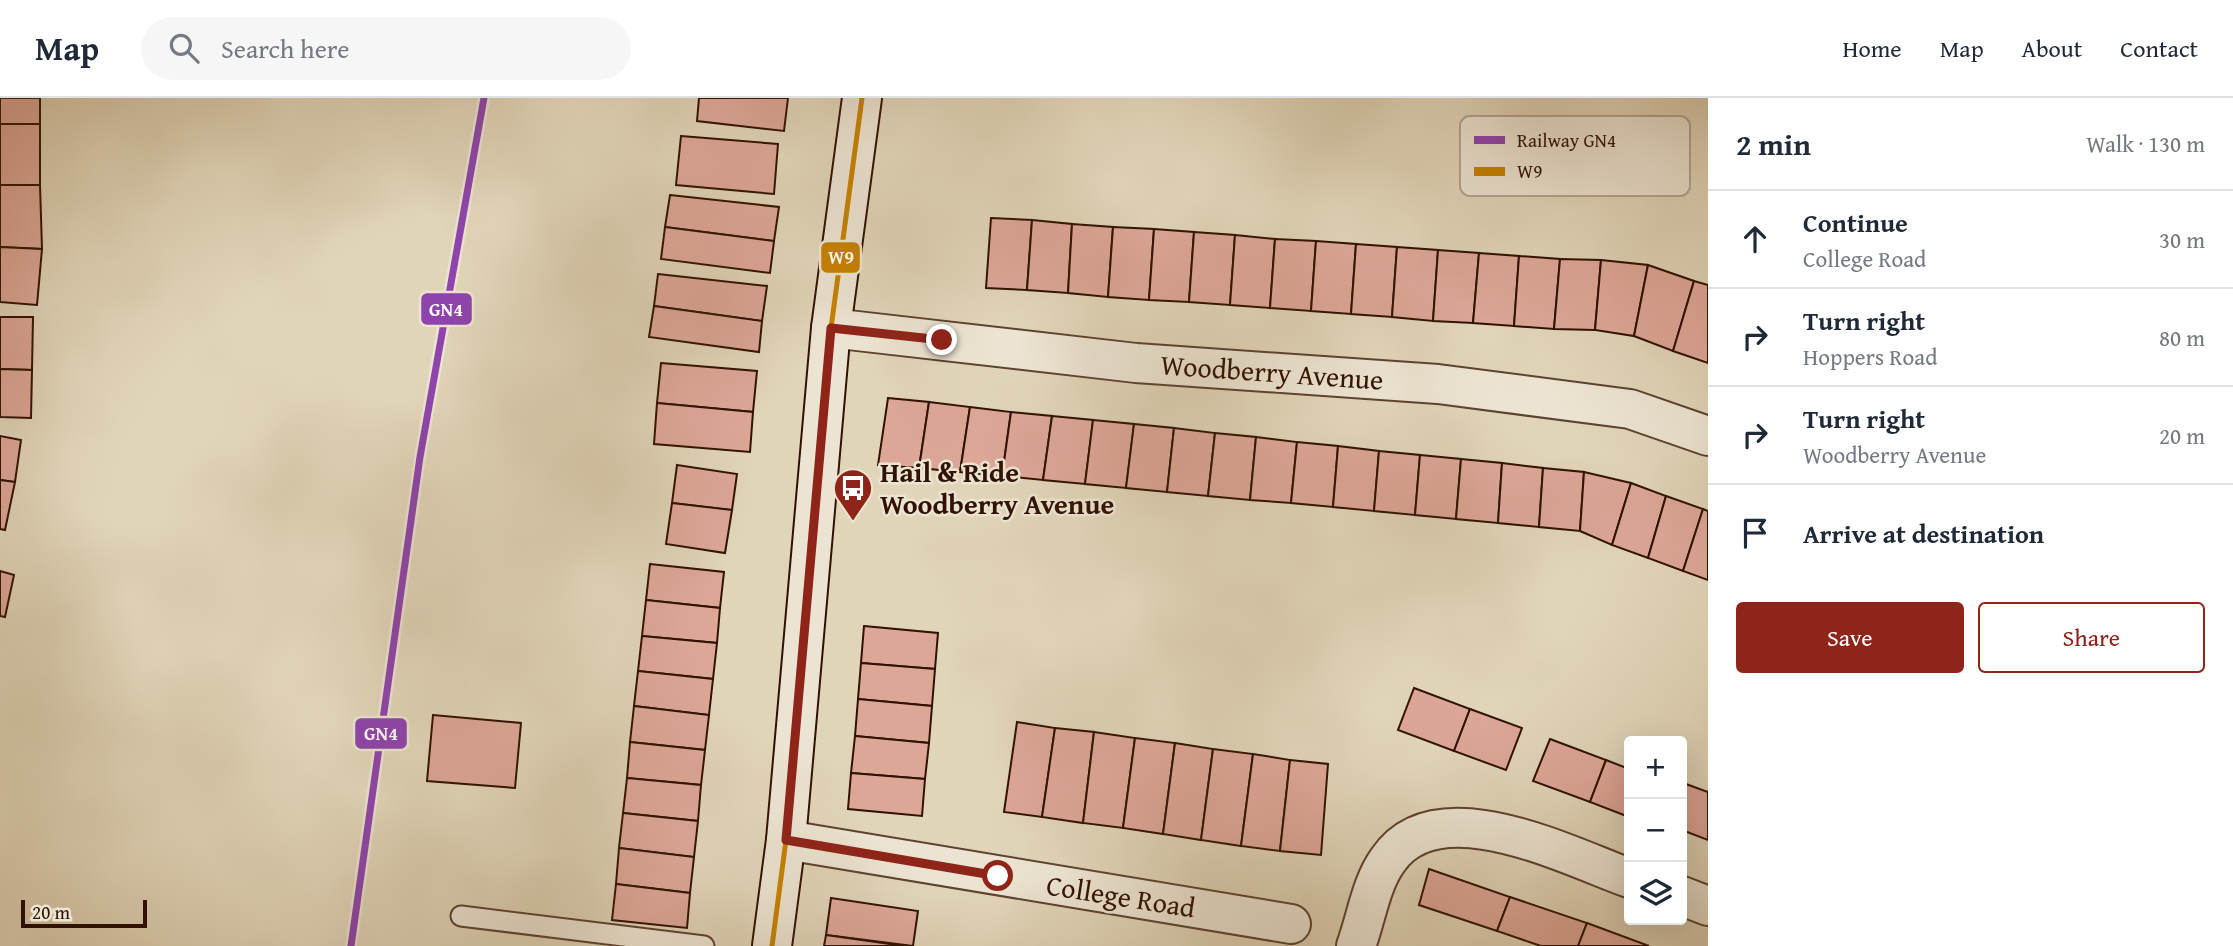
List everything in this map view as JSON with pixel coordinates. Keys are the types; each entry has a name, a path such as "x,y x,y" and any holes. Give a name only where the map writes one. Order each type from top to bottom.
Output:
{"street":[{"path":"772,946 786,840 831,328 862,98"},
{"name":"Woodberry Avenue","path":"831,328 1136,363 1438,384 1630,410 1708,436"},
{"path":"1356,946 1386,862 1411,840 1432,832 1486,827 1624,876"},
{"name":"College Road","path":"786,840 1291,924"},
{"path":"1687,898 1708,906"}],"lane":[{"path":"461,916 704,946"}],"building":[{"path":"0,98 40,98 40,124 0,124"},
{"path":"699,98 788,98 784,131 697,121"},
{"path":"0,124 40,124 40,185 0,185"},
{"path":"681,136 778,144 774,194 676,185"},
{"path":"0,185 40,185 42,249 0,247"},
{"path":"670,195 779,207 774,241 665,227"},
{"path":"991,218 1032,220 1027,290 986,288"},
{"path":"1032,220 1072,224 1068,293 1027,290"},
{"path":"1072,224 1113,227 1108,297 1068,293"},
{"path":"665,227 774,241 770,273 661,259"},
{"path":"1113,227 1154,229 1149,300 1108,297"},
{"path":"1154,229 1194,232 1189,302 1149,300"},
{"path":"1194,232 1235,235 1230,305 1189,302"},
{"path":"1235,235 1275,239 1270,308 1230,305"},
{"path":"1275,239 1316,241 1311,311 1270,308"},
{"path":"1316,241 1356,244 1351,314 1311,311"},
{"path":"1356,244 1397,247 1392,317 1351,314"},
{"path":"0,247 42,249 37,305 0,302"},
{"path":"1397,247 1438,250 1433,321 1392,317"},
{"path":"1438,250 1479,253 1473,323 1433,321"},
{"path":"1479,253 1519,256 1514,326 1473,323"},
{"path":"1519,256 1560,259 1554,329 1514,326"},
{"path":"1560,259 1601,260 1595,330 1554,329"},
{"path":"1601,260 1648,265 1634,336 1595,330"},
{"path":"1648,265 1694,281 1673,351 1634,336"},
{"path":"658,274 767,286 762,321 654,306"},
{"path":"1694,281 1708,285 1708,363 1673,351"},
{"path":"654,306 762,321 759,352 649,337"},
{"path":"0,317 33,317 32,370 0,369"},
{"path":"661,363 757,371 753,412 657,403"},
{"path":"0,369 32,370 31,418 0,417"},
{"path":"888,398 929,402 919,468 878,465"},
{"path":"929,402 970,407 960,472 919,468"},
{"path":"657,403 753,412 750,452 654,444"},
{"path":"970,407 1011,412 1002,476 960,472"},
{"path":"1011,412 1052,416 1043,480 1002,476"},
{"path":"1052,416 1093,420 1085,484 1043,480"},
{"path":"1093,420 1134,424 1126,488 1085,484"},
{"path":"1134,424 1174,428 1167,492 1126,488"},
{"path":"1174,428 1215,433 1208,496 1167,492"},
{"path":"1215,433 1256,437 1250,500 1208,496"},
{"path":"0,436 21,440 15,482 0,480"},
{"path":"1256,437 1297,442 1291,503 1250,500"},
{"path":"1297,442 1338,446 1333,507 1291,503"},
{"path":"1338,446 1379,451 1374,511 1333,507"},
{"path":"1379,451 1420,455 1415,515 1374,511"},
{"path":"1420,455 1461,459 1456,519 1415,515"},
{"path":"1461,459 1502,463 1498,523 1456,519"},
{"path":"1502,463 1543,468 1539,527 1498,523"},
{"path":"677,465 737,474 732,510 672,503"},
{"path":"1543,468 1584,472 1580,531 1539,527"},
{"path":"1584,472 1631,483 1612,545 1580,531"},
{"path":"0,480 15,482 5,530 0,529"},
{"path":"1631,483 1666,496 1648,558 1612,545"},
{"path":"1666,496 1703,509 1683,571 1648,558"},
{"path":"672,503 732,510 725,553 666,544"},
{"path":"1703,509 1708,511 1708,580 1683,571"},
{"path":"650,564 724,572 720,608 646,600"},
{"path":"0,571 14,575 5,617 0,616"},
{"path":"646,600 720,608 717,643 642,636"},
{"path":"864,626 938,633 935,669 861,663"},
{"path":"642,636 717,643 713,679 638,671"},
{"path":"861,663 935,669 932,706 858,699"},
{"path":"638,671 713,679 709,715 634,706"},
{"path":"1414,688 1470,709 1454,751 1398,730"},
{"path":"858,699 932,706 929,743 855,736"},
{"path":"634,706 709,715 705,750 630,742"},
{"path":"1470,709 1522,728 1506,770 1454,751"},
{"path":"433,715 521,723 515,788 427,781"},
{"path":"1017,722 1055,728 1042,817 1004,812"},
{"path":"1055,728 1094,732 1083,823 1042,817"},
{"path":"1094,732 1135,738 1123,828 1083,823"},
{"path":"855,736 929,743 925,779 851,773"},
{"path":"1135,738 1175,743 1163,834 1123,828"},
{"path":"1550,739 1606,760 1590,802 1533,781"},
{"path":"630,742 705,750 701,785 627,778"},
{"path":"1175,743 1213,749 1201,840 1163,834"},
{"path":"1213,749 1253,754 1241,846 1201,840"},
{"path":"1253,754 1290,760 1280,851 1241,846"},
{"path":"1290,760 1328,764 1321,855 1280,851"},
{"path":"1606,760 1624,767 1624,815 1590,802"},
{"path":"851,773 925,779 922,816 848,809"},
{"path":"627,778 701,785 698,821 623,813"},
{"path":"1687,784 1708,792 1708,840 1687,832"},
{"path":"623,813 698,821 694,857 619,848"},
{"path":"619,848 694,857 690,893 616,884"},
{"path":"1429,869 1510,897 1497,931 1419,905"},
{"path":"616,884 690,893 687,928 612,920"},
{"path":"1510,897 1587,923 1578,946 1541,946 1497,931"},
{"path":"831,898 918,911 913,946 826,935"},
{"path":"1587,923 1649,946 1578,946"},
{"path":"826,935 904,946 824,946"}],"rail line":[{"name":"GN4","path":"351,946 420,457 484,98"}],"transit line":[{"name":"W9","path":"772,946 786,840 831,328 862,98"}],"place":[{"name":"Hail & Ride Woodberry Avenue","path":"853,522"}],"route":[{"path":"942,340 831,328 786,840 998,876"}]}
